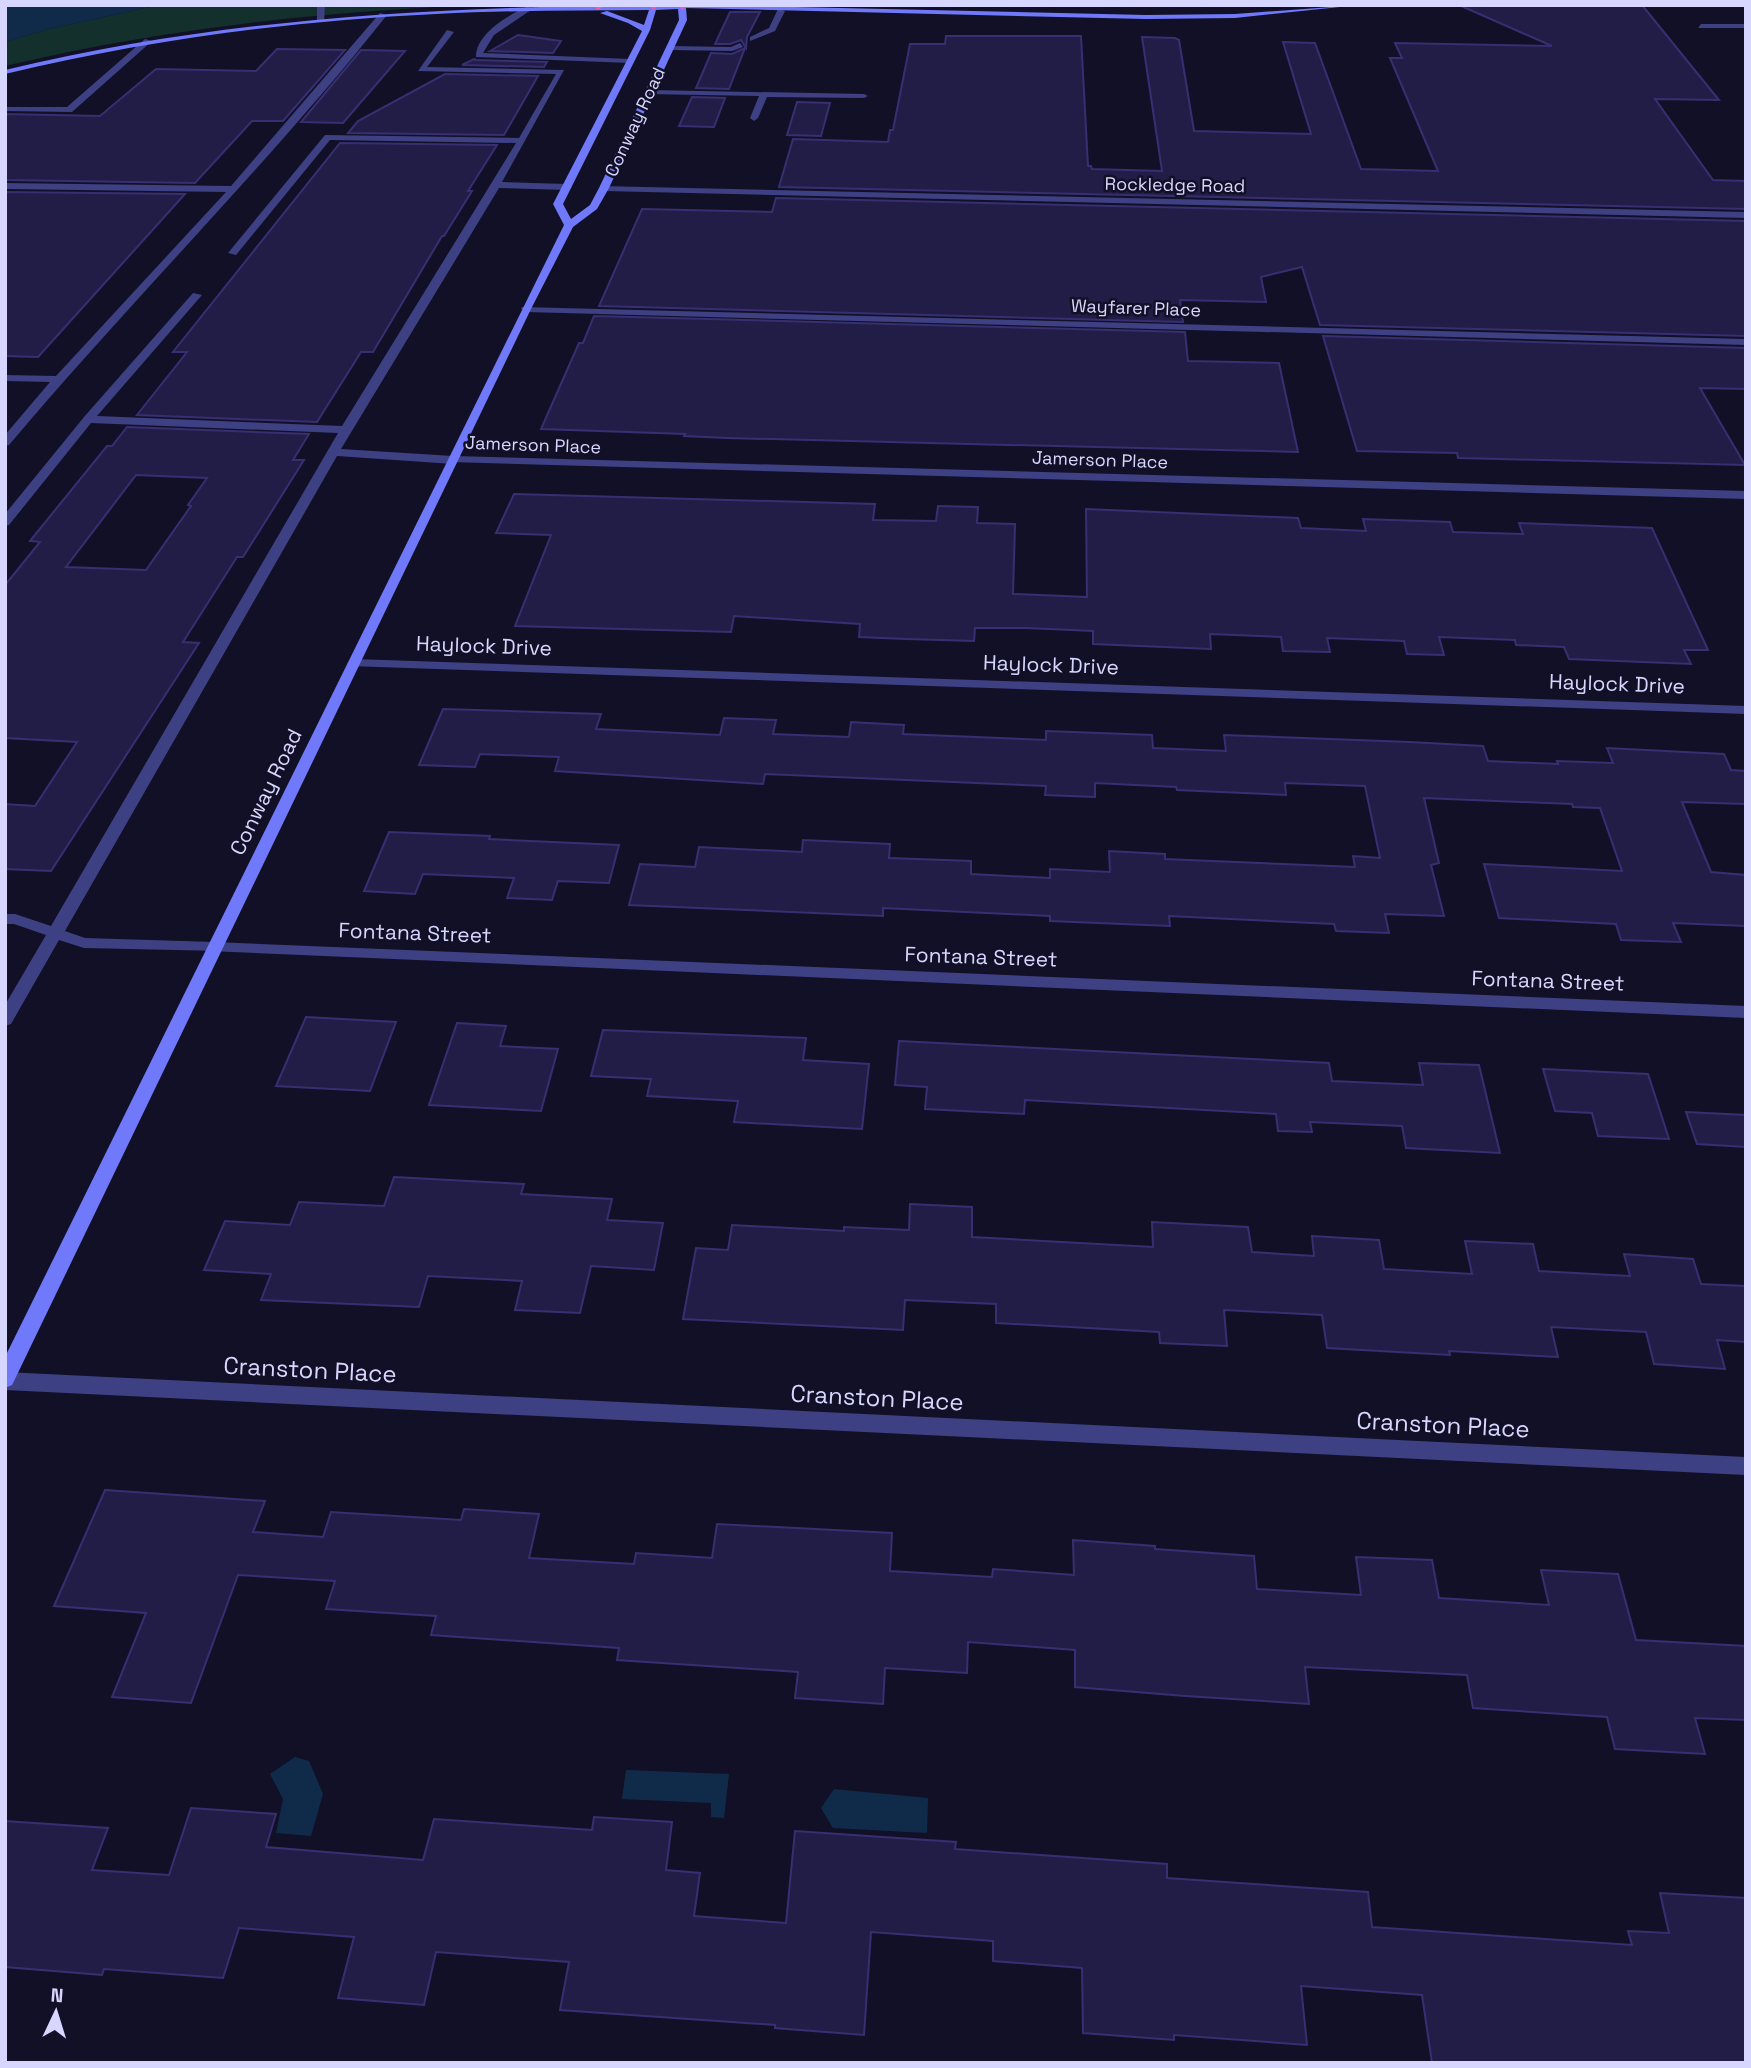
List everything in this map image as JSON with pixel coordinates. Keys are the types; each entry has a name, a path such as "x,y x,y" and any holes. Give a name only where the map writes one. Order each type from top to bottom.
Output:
{"main road":[{"path":"5,72 148,41 321,20 498,9 705,5"},
{"path":"812,5 943,12"},
{"path":"682,6 781,11 1235,16 1356,5"},
{"name":"Conway Road","path":"569,225 558,204 646,30 653,6"},
{"name":"Conway Road","path":"5,1380 526,309 569,225 594,207 604,188 683,20 682,6"},
{"path":"563,8 621,17 646,30"}],"street":[{"path":"321,5 321,20"},
{"path":"528,8 510,23 501,25 490,33 479,55 630,61"},
{"path":"498,9 501,25"},
{"path":"753,39 772,29 781,11"},
{"path":"5,443 59,379 233,189 383,15"},
{"path":"1701,26 1746,26"},
{"path":"5,1020 346,430 496,185 561,72 421,69 450,32"},
{"path":"5,109 69,110 148,41"},
{"path":"670,48 732,48 740,45"},
{"path":"649,92 864,96"},
{"path":"754,118 764,94"},
{"path":"233,253 328,136 520,141"},
{"path":"496,185 566,187"},
{"path":"5,186 233,189"},
{"name":"Rockledge Road","path":"604,188 1746,215"},
{"path":"5,522 88,418 197,295"},
{"name":"Wayfarer Place","path":"526,309 1746,342"},
{"path":"5,378 59,379"},
{"path":"88,418 346,430"},
{"name":"Jamerson Place","path":"334,452 453,460 1746,495"},
{"name":"Haylock Drive","path":"354,663 1746,710"},
{"name":"Fontana Street","path":"5,919 15,919 84,943 1746,1012"},
{"name":"Cranston Place","path":"5,1380 1746,1466"}],"green space":[{"path":"159,5 475,5 357,12 239,24 122,42 5,66 5,42 49,29"}],"water":[{"path":"5,5 159,5 49,29 5,42"},
{"path":"295,1757 309,1761 323,1794 311,1836 276,1833 283,1799 270,1774"},
{"path":"626,1770 729,1774 724,1818 711,1817 711,1803 622,1799"},
{"path":"834,1789 928,1798 927,1833 833,1828 821,1808"}],"building":[{"path":"1459,5 1642,5 1719,100 1655,99 1713,180 1746,181 1746,209 779,187 793,139 888,142 890,130 893,130 910,44 945,44 946,36 1081,36 1088,166 1092,169 1162,171 1142,37 1179,40 1194,131 1311,134 1283,42 1315,43 1361,169 1438,171 1390,58 1402,58 1395,43 1552,46"},
{"path":"730,12 760,12 747,37 746,48 741,40 730,44 715,44"},
{"path":"518,35 561,41 553,53 490,51"},
{"path":"745,48 729,89 696,88 711,53 732,54"},
{"path":"277,49 345,50 283,121 252,121 195,183 5,180 5,114 100,116 156,69 256,71"},
{"path":"361,50 405,51 343,123 301,122"},
{"path":"474,59 547,62 544,67 462,65"},
{"path":"445,74 538,76 504,135 348,133 358,121"},
{"path":"692,97 725,98 714,127 679,126"},
{"path":"797,102 830,103 821,136 787,135"},
{"path":"340,143 497,145 468,191 472,191 373,352 361,352 317,422 137,415 187,352 173,352"},
{"path":"5,192 185,194 38,357 5,356"},
{"path":"776,198 1746,221 1746,336 1320,325 1302,267 1261,277 1266,302 1180,300 1183,322 599,306 642,209 772,212"},
{"path":"594,316 1185,332 1188,361 1279,363 1298,452 727,438 541,429 579,343 583,343"},
{"path":"1323,336 1746,348 1746,389 1700,388 1745,465 1458,458 1457,453 1357,451"},
{"path":"127,427 309,434 293,460 304,460 243,557 237,557 183,642 199,643 51,871 5,869 5,804 35,806 77,742 5,738 5,585 40,542 30,541 107,446 112,446","holes":["136,475 207,478 188,505 191,506 146,570 66,567"]},
{"path":"514,494 875,504 873,520 936,521 938,506 978,507 977,523 1015,524 1013,594 1087,597 1086,509 1298,518 1301,528 1366,531 1363,519 1450,522 1453,532 1523,534 1519,523 1652,528 1708,650 1684,650 1691,664 1569,659 1564,647 1516,645 1515,640 1439,637 1444,655 1407,654 1404,641 1327,638 1330,652 1283,651 1281,637 1210,634 1211,649 1093,644 1093,631 1026,628 975,628 974,641 906,639 859,637 860,624 734,616 731,632 515,626 551,535 496,533"},
{"path":"443,709 601,714 596,729 720,735 724,718 776,720 773,734 849,737 851,722 904,725 903,734 1046,740 1046,731 1152,735 1153,748 1226,751 1224,735 1483,746 1488,761 1558,764 1557,761 1613,763 1607,748 1724,754 1731,770 1746,771 1746,804 1682,802 1711,872 1746,875 1746,926 1673,923 1681,942 1621,940 1616,924 1499,918 1484,864 1622,871 1600,808 1573,807 1572,804 1424,798 1439,863 1431,865 1444,916 1385,914 1389,933 1336,931 1334,924 1169,916 1170,926 1050,921 1050,916 883,908 883,916 629,905 640,864 695,867 699,847 802,852 803,840 890,844 889,858 971,861 971,874 1050,878 1050,869 1110,872 1109,851 1165,854 1165,859 1355,867 1353,856 1380,858 1365,786 1285,783 1286,795 1095,783 1095,797 1045,795 1046,786 765,774 763,784 555,771 559,757 480,754 475,767 419,765"},
{"path":"389,832 619,845 609,883 558,881 552,900 507,898 514,878 423,874 415,894 364,891"},
{"path":"306,1017 396,1022 370,1091 276,1086"},
{"path":"457,1023 506,1026 500,1046 558,1049 541,1111 429,1105"},
{"path":"603,1030 806,1038 803,1060 869,1064 862,1129 734,1122 738,1101 647,1096 651,1079 591,1076"},
{"path":"899,1041 1329,1063 1332,1081 1423,1085 1419,1063 1479,1065 1500,1153 1406,1148 1402,1126 1310,1122 1312,1132 1278,1131 1276,1114 1025,1100 1024,1114 925,1109 927,1087 895,1085"},
{"path":"1543,1069 1648,1074 1669,1139 1598,1136 1592,1113 1555,1111"},
{"path":"1686,1112 1746,1115 1746,1147 1697,1144"},
{"path":"394,1177 524,1184 521,1194 612,1199 607,1220 663,1223 654,1270 591,1266 580,1313 515,1310 522,1281 428,1276 419,1307 261,1300 271,1274 204,1270 225,1221 290,1225 299,1202 384,1206"},
{"path":"910,1204 972,1207 972,1237 1153,1247 1152,1222 1248,1227 1252,1252 1314,1256 1312,1236 1379,1240 1384,1269 1472,1274 1465,1241 1533,1244 1539,1271 1630,1276 1624,1254 1693,1259 1701,1284 1746,1286 1746,1342 1717,1340 1725,1369 1654,1364 1646,1332 1551,1327 1558,1357 1449,1351 1450,1355 1327,1348 1322,1315 1224,1310 1227,1346 1160,1343 1159,1332 996,1323 996,1304 905,1300 903,1330 683,1319 696,1248 728,1250 732,1225 844,1231 844,1227 909,1230"},
{"path":"105,1490 265,1501 253,1532 323,1537 331,1512 461,1520 464,1509 539,1514 529,1558 634,1564 636,1553 712,1558 717,1524 892,1533 890,1571 992,1577 993,1569 1074,1575 1073,1540 1254,1556 1257,1589 1361,1595 1356,1557 1432,1560 1439,1598 1549,1605 1541,1570 1618,1574 1636,1640 1746,1646 1746,1720 1695,1718 1705,1754 1615,1749 1607,1717 1473,1708 1467,1675 1305,1667 1309,1704 1185,1696 1075,1687 1075,1650 968,1642 967,1673 885,1668 883,1704 795,1698 798,1672 617,1660 619,1648 431,1635 436,1616 326,1609 335,1581 238,1575 191,1703 112,1697 146,1613 54,1606"},
{"path":"191,1808 276,1814 266,1847 423,1860 434,1819 592,1830 594,1817 672,1822 666,1870 700,1873 694,1916 786,1923 795,1831 956,1842 955,1849 1167,1864 1167,1878 1368,1892 1372,1927 1632,1945 1628,1931 1669,1933 1660,1893 1746,1898 1746,2063 1432,2063 1422,1995 1301,1986 1307,2045 1174,2035 1174,2040 1083,2033 1082,1968 993,1961 993,1941 871,1932 864,2035 775,2028 775,2025 560,2010 569,1962 436,1952 424,2005 338,1998 354,1937 239,1928 223,1978 104,1969 102,1975 5,1967 5,1821 108,1828 92,1870 169,1875"}]}
